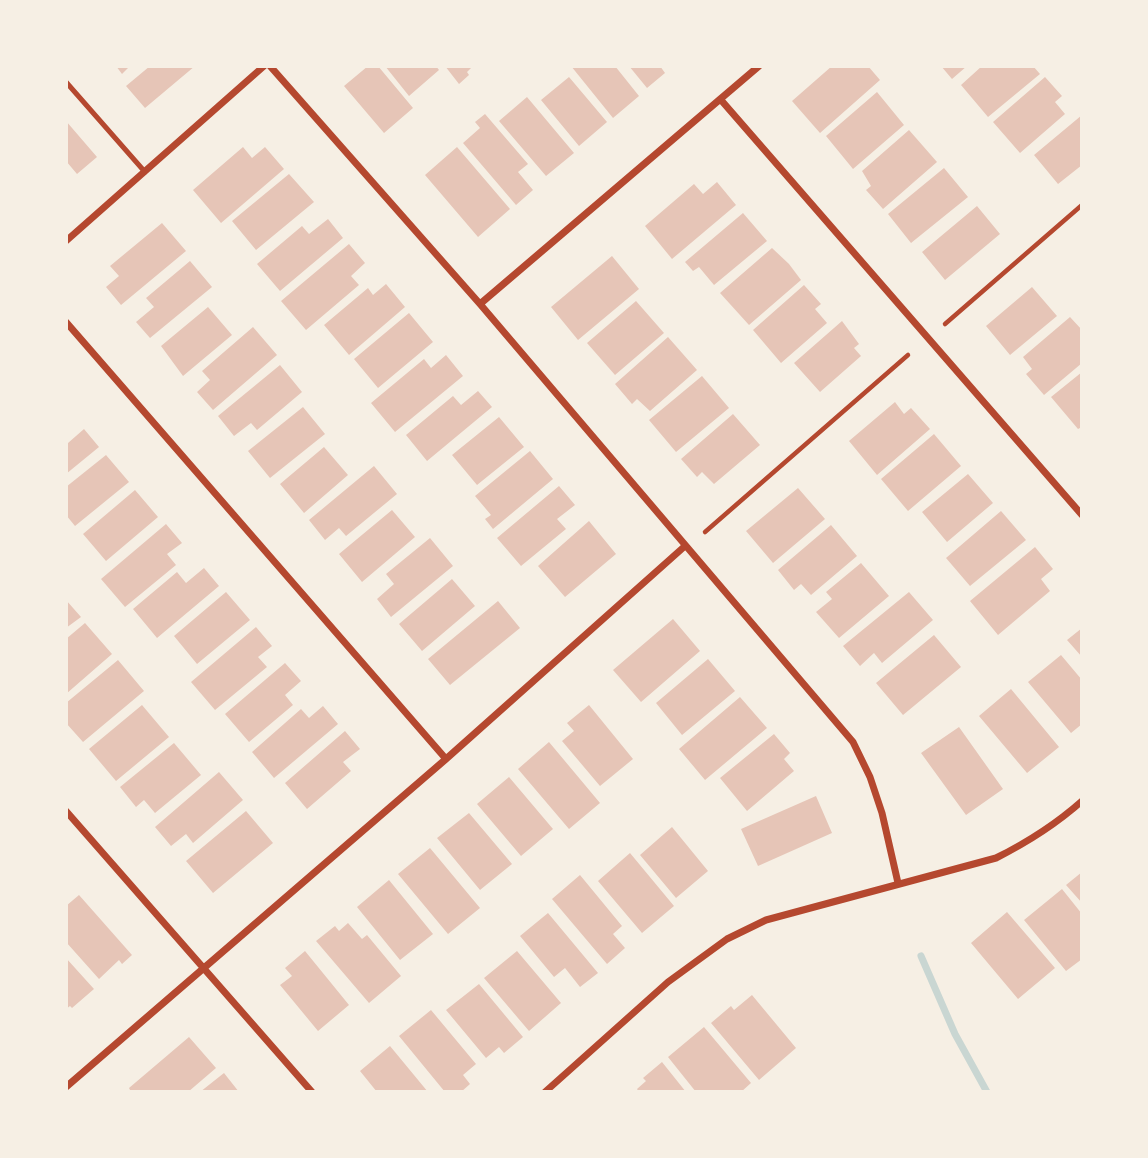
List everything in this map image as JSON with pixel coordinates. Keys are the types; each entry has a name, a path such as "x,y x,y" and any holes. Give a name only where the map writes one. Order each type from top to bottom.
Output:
{"street":[{"path":"66,241 264,66"},
{"path":"270,66 480,303 685,547 853,741 882,813 898,883"},
{"path":"480,303 759,66"},
{"path":"721,100 1082,515"},
{"path":"66,322 446,759"},
{"path":"66,1087 206,969 685,547"},
{"path":"545,1091 668,982 727,940 766,920 996,858 1054,826 1082,801"},
{"path":"66,811 312,1091"}],"lane":[{"path":"66,82 145,172"}],"path":[{"path":"944,324 1082,205"},
{"path":"705,532 908,355"}],"building":[{"path":"116,66 130,66 122,74"},
{"path":"150,66 195,66 145,108 126,86"},
{"path":"368,66 378,66 413,108 384,133 344,86"},
{"path":"385,66 436,66 439,70 409,96"},
{"path":"445,66 473,66 467,72 469,75 459,84"},
{"path":"571,66 615,66 639,96 613,118"},
{"path":"629,66 660,66 665,73 647,88"},
{"path":"832,66 868,66 880,80 820,133 792,101"},
{"path":"941,66 967,66 952,79"},
{"path":"982,66 1033,66 1040,74 988,117 961,85"},
{"path":"569,77 607,122 579,146 541,100"},
{"path":"1045,77 1062,96 1055,102 1065,114 1020,153 993,122"},
{"path":"877,92 904,125 853,169 826,136"},
{"path":"527,97 574,153 546,176 499,121"},
{"path":"485,114 528,164 518,172 533,190 516,205 463,143 480,128 475,122"},
{"path":"1082,115 1082,165 1058,184 1034,155"},
{"path":"66,121 97,157 77,174 66,161"},
{"path":"909,130 937,162 883,209 866,190 871,186 862,171"},
{"path":"243,147 252,158 265,147 284,169 221,223 193,190"},
{"path":"457,147 510,209 478,237 425,175"},
{"path":"944,168 968,197 911,243 888,214"},
{"path":"289,174 314,202 256,250 232,221"},
{"path":"717,182 736,205 672,259 645,226 694,184 703,194"},
{"path":"977,206 1000,234 945,280 922,252"},
{"path":"743,213 767,241 714,285 699,267 693,271 685,262"},
{"path":"328,219 343,238 280,291 257,264 302,226 309,234"},
{"path":"162,223 186,251 121,305 106,287 119,276 110,266"},
{"path":"349,244 365,263 351,276 359,285 306,330 281,301"},
{"path":"772,248 801,280 749,325 720,293"},
{"path":"612,256 639,289 578,340 551,307"},
{"path":"190,261 212,287 150,338 136,322 154,307 146,298"},
{"path":"386,284 405,307 349,355 324,325 368,288 373,295"},
{"path":"804,285 821,304 815,309 827,323 781,363 753,330"},
{"path":"1032,287 1057,316 1010,355 986,326"},
{"path":"636,301 664,333 615,375 587,343"},
{"path":"208,307 232,335 183,376 161,346"},
{"path":"409,313 433,342 378,388 354,359"},
{"path":"1070,317 1082,330 1082,363 1044,395 1026,374 1032,369 1023,357"},
{"path":"842,321 859,344 854,348 861,356 820,392 794,363"},
{"path":"253,327 277,355 213,410 197,392 210,380 202,371"},
{"path":"668,337 697,370 650,411 637,399 632,404 615,384"},
{"path":"446,355 463,376 395,432 371,403 424,359 431,368"},
{"path":"280,365 302,392 257,430 251,423 234,436 218,416"},
{"path":"1082,372 1082,427 1078,429 1051,397"},
{"path":"702,376 729,408 676,452 649,420"},
{"path":"478,391 492,407 427,461 406,435 453,396 461,405"},
{"path":"895,402 904,414 911,408 930,429 877,475 849,441"},
{"path":"303,407 325,434 270,478 248,451"},
{"path":"733,414 760,445 714,484 702,472 697,477 681,459"},
{"path":"499,417 524,447 477,485 452,455"},
{"path":"84,429 99,447 66,474 66,441 68,443"},
{"path":"934,434 961,466 908,511 881,479"},
{"path":"324,447 348,475 304,513 280,484"},
{"path":"530,451 553,479 493,529 485,519 491,515 475,496"},
{"path":"106,455 129,482 75,526 66,515 66,487"},
{"path":"374,466 397,494 346,536 339,528 325,540 309,520"},
{"path":"968,474 993,503 947,542 922,512"},
{"path":"559,486 575,505 557,519 566,529 521,566 497,538"},
{"path":"798,488 825,519 773,563 746,531"},
{"path":"135,490 158,517 106,561 83,534"},
{"path":"392,510 415,537 362,582 339,554"},
{"path":"1001,511 1026,540 970,586 946,558"},
{"path":"589,521 616,554 565,597 538,566"},
{"path":"166,524 182,543 167,554 176,565 125,607 101,579"},
{"path":"831,525 857,556 811,595 801,584 794,590 778,570"},
{"path":"430,538 453,566 391,617 377,599 394,584 386,574"},
{"path":"1035,547 1053,569 1041,579 1050,591 998,635 970,601"},
{"path":"861,563 889,596 839,638 816,612 832,599 826,592"},
{"path":"204,568 219,586 157,638 133,609 177,572 186,583"},
{"path":"452,579 475,606 422,651 399,624"},
{"path":"226,592 250,620 197,664 174,636"},
{"path":"909,592 933,620 882,663 874,653 860,666 843,646"},
{"path":"66,600 81,617 66,628"},
{"path":"498,601 520,628 450,685 428,659"},
{"path":"673,619 700,651 641,702 613,670"},
{"path":"85,623 112,654 66,694 66,639"},
{"path":"256,627 272,646 258,657 267,667 215,710 191,682"},
{"path":"1082,628 1082,657 1067,640"},
{"path":"934,635 961,667 903,715 876,683"},
{"path":"1061,655 1082,680 1082,724 1071,733 1028,682"},
{"path":"708,659 735,691 682,735 656,703"},
{"path":"118,660 144,691 83,742 66,723 66,703"},
{"path":"285,663 301,681 285,695 293,705 249,742 225,714"},
{"path":"1011,689 1059,747 1027,773 979,716"},
{"path":"740,697 767,728 705,780 679,749"},
{"path":"142,705 169,737 116,781 89,749"},
{"path":"589,705 633,759 600,786 562,741 574,731 567,723"},
{"path":"323,706 338,724 274,778 252,752 301,709 309,718"},
{"path":"959,727 1003,789 966,815 921,753"},
{"path":"345,731 360,749 343,762 351,771 307,809 285,783"},
{"path":"774,734 790,753 784,759 794,771 747,811 720,778"},
{"path":"549,742 600,803 569,829 518,769"},
{"path":"174,743 201,775 155,813 144,800 136,807 120,787"},
{"path":"219,772 243,800 193,843 186,834 171,846 155,827"},
{"path":"509,777 553,829 521,856 477,804"},
{"path":"816,796 832,833 758,866 741,829"},
{"path":"246,811 273,843 213,893 186,861"},
{"path":"469,813 512,864 480,890 437,838"},
{"path":"672,827 708,871 676,898 640,855"},
{"path":"430,848 480,908 448,934 398,874"},
{"path":"630,853 674,906 642,933 598,881"},
{"path":"1082,872 1082,903 1066,885"},
{"path":"580,875 622,926 613,934 625,948 607,964 552,899"},
{"path":"389,880 433,934 400,960 357,907"},
{"path":"1062,889 1082,914 1082,959 1066,971 1024,920"},
{"path":"79,895 132,955 122,964 119,960 99,979 66,942 66,906"},
{"path":"1007,912 1055,968 1018,999 971,943"},
{"path":"548,913 598,973 580,987 565,968 554,977 520,936"},
{"path":"348,923 362,939 367,935 401,976 369,1003 316,941 335,926 339,931"},
{"path":"305,951 349,1005 318,1031 280,985 292,976 285,968"},
{"path":"517,951 561,1003 529,1031 484,978"},
{"path":"66,958 94,989 72,1008 70,1006 66,1009"},
{"path":"479,984 523,1037 504,1053 499,1047 486,1058 446,1010"},
{"path":"752,995 796,1048 759,1080 711,1023 731,1006 734,1010"},
{"path":"431,1010 476,1064 463,1075 470,1084 461,1092 445,1092 399,1036"},
{"path":"704,1027 751,1083 741,1092 696,1092 668,1057"},
{"path":"189,1037 216,1068 188,1092 131,1092 129,1088"},
{"path":"390,1046 428,1092 377,1092 360,1071"},
{"path":"662,1062 686,1092 639,1092 637,1089 646,1081 643,1078"},
{"path":"224,1073 239,1092 200,1092"}],"waterway":[{"path":"921,956 955,1034 987,1092"}]}
